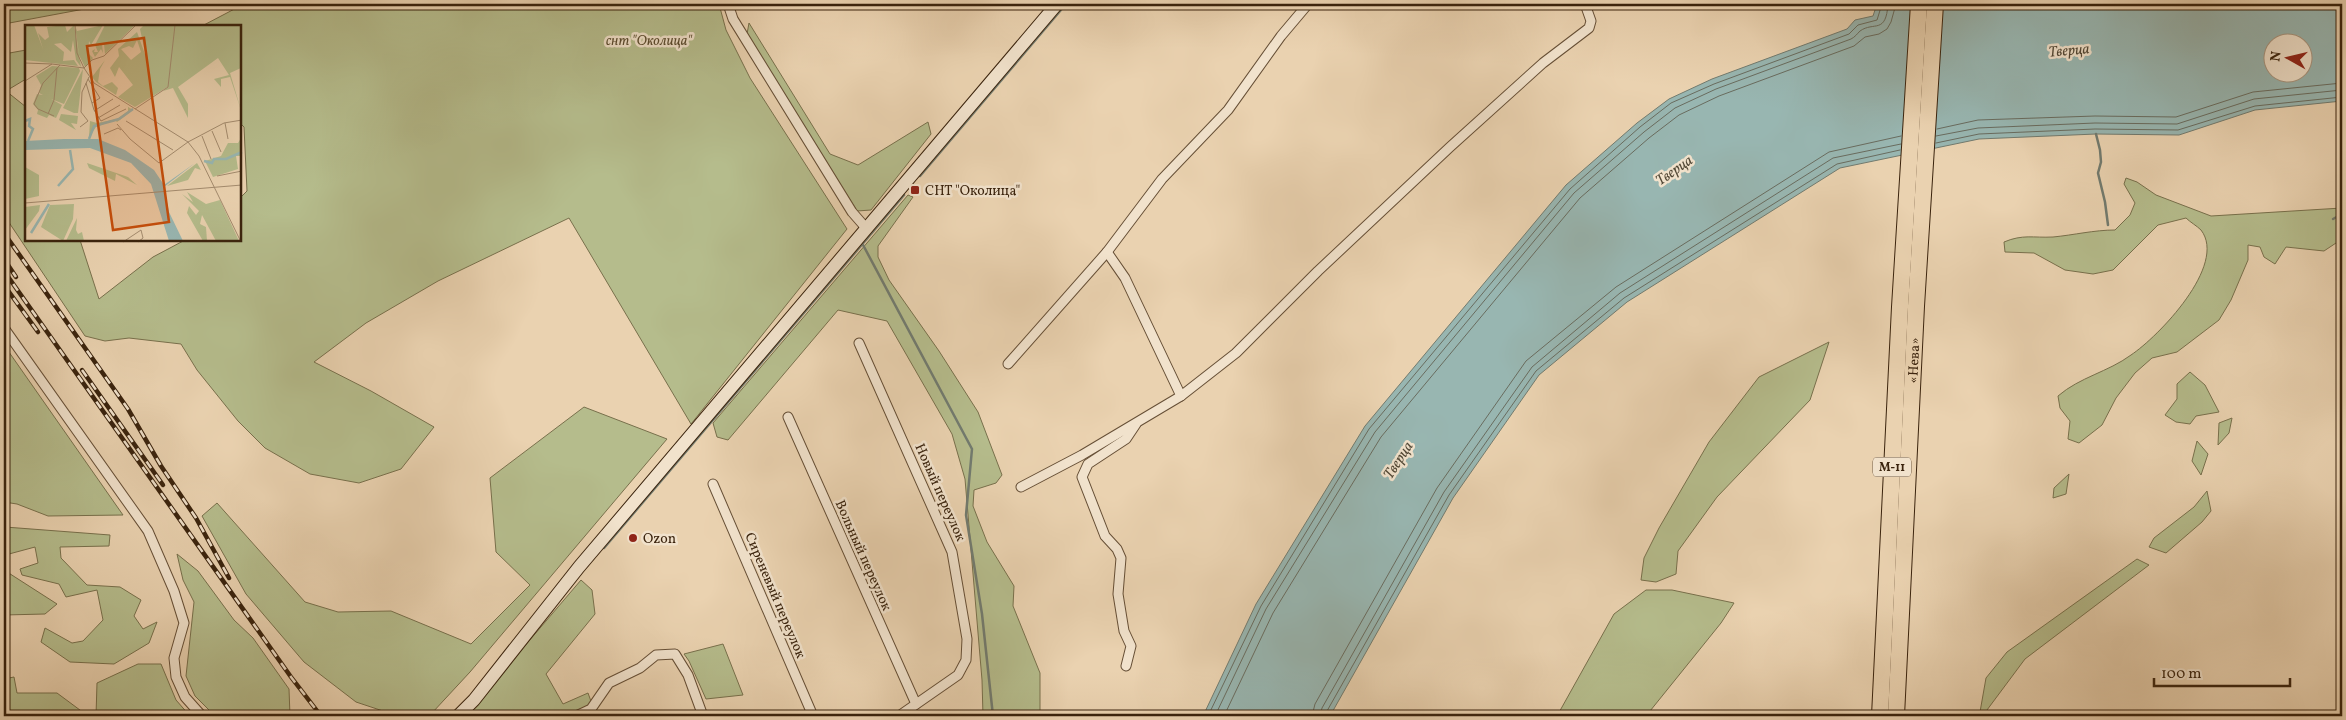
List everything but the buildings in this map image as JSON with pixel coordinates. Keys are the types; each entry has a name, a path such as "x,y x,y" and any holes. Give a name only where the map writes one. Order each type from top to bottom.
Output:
{"highway":[{"name":"«Нева»","path":"1896,716 1919,4"},
{"name":"«Нева»","path":"1880,716 1913,218 1935,4"}],"main road":[{"path":"458,716 474,700 586,560 1057,4"}],"street":[{"path":"728,4 733,19 799,129 852,212 866,228"},
{"path":"1008,364 1107,252 1162,179 1228,110 1280,36 1308,4"},
{"path":"1021,487 1082,455 1181,396 1236,353 1318,271 1450,147 1543,63 1589,28 1592,21 1584,4"},
{"path":"1107,252 1125,278 1181,396"},
{"path":"4,328 148,531 174,591 184,622 174,658 176,677 185,697 202,716"},
{"name":"Новый переулок","path":"859,343 952,552 967,639 966,660 958,675 916,704"},
{"name":"Вольный переулок","path":"788,418 916,704"},
{"path":"1126,666 1131,646 1124,631 1118,594 1121,558 1117,549 1105,536 1082,477 1088,464 1126,438 1138,421"},
{"name":"Сиреневый переулок","path":"713,484 813,716"},
{"path":"576,716 591,709 609,683 640,668 656,655 676,654 688,675 703,716"},
{"path":"899,716 916,704"}],"green space":[{"path":"4,4 142,4 95,7 4,24"},
{"name":"снт \"Околица\"","path":"244,4 719,4 726,30 750,78 847,229 691,424 569,218 438,281 366,323 314,362 371,391 434,427 401,469 359,483 310,474 265,448 238,421 197,370 181,344 129,338 105,341 85,336 4,215 4,54 25,50 25,80 6,91 25,106 25,241 80,241 99,299 153,257 183,241 241,241 241,197 247,191 244,127 241,124 241,25 204,25"},
{"path":"749,23 830,154 858,165 928,122 931,134 871,210 857,211 747,34"},
{"path":"2126,178 2137,182 2156,195 2211,216 2342,208 2342,239 2324,251 2286,247 2275,264 2264,257 2260,247 2248,245 2248,260 2231,300 2219,320 2177,352 2152,358 2135,373 2116,398 2102,425 2079,443 2068,439 2070,421 2060,408 2058,396 2075,384 2122,361 2157,333 2186,299 2198,280 2205,262 2207,245 2201,230 2186,218 2158,225 2113,270 2093,274 2065,270 2034,253 2005,252 2004,242 2023,237 2053,237 2115,230 2130,215 2135,203 2124,184"},
{"path":"908,195 913,197 878,246 878,257 889,280 939,351 978,412 1002,475 996,483 974,490 973,506 987,542 1014,586 1013,606 1040,673 1040,716 983,716 982,680 965,479 952,434 887,321 838,310 728,440 717,437 713,423"},
{"path":"1829,342 1810,400 1717,497 1678,551 1676,574 1656,582 1641,580 1644,558 1659,528 1709,442 1759,377"},
{"path":"4,345 123,515 48,516 17,504 4,502"},
{"path":"2190,372 2205,385 2219,412 2196,416 2190,424 2176,422 2165,415 2177,399 2177,384"},
{"path":"584,407 667,439 470,672 432,713 417,715 389,713 356,702 304,662 246,594 202,516 217,503 305,602 338,612 391,611 471,644 530,585 496,552 490,478"},
{"path":"2232,418 2229,433 2218,445 2219,423"},
{"path":"2197,441 2208,454 2201,475 2192,461"},
{"path":"2069,474 2066,494 2053,498 2054,488"},
{"path":"2207,491 2211,511 2202,522 2166,553 2149,547 2154,538 2194,507"},
{"path":"5,527 110,535 109,546 60,547 61,558 87,585 120,587 141,600 134,616 143,629 157,622 149,643 114,664 70,662 41,642 45,628 72,643 83,641 103,620 97,590 66,597 59,584 22,575 20,569 38,563 35,547 9,554 4,549"},
{"path":"177,554 198,571 234,620 253,638 289,689 290,716 215,716 195,696 186,676 194,602 183,580"},
{"path":"2137,559 2149,565 2025,659 1984,714 1980,712 1986,678 2007,652"},
{"path":"4,570 57,604 45,614 4,615"},
{"path":"581,580 592,590 595,614 546,674 563,704 588,693 592,704 564,716 465,716"},
{"path":"1646,590 1672,590 1734,603 1721,623 1646,716 1557,716 1614,614"},
{"path":"723,644 743,695 706,699 684,654"},
{"path":"138,664 161,664 176,700 190,716 96,716 97,683"},
{"path":"14,677 17,693 57,693 88,716 4,716 4,679"}],"water":[{"name":"Тверца","path":"1877,4 2342,4 2342,101 2255,110 2179,135 2096,134 1979,139 1840,168 1627,302 1539,375 1453,498 1330,716 1203,716 1256,604 1365,426 1566,185 1637,123 1669,99 1712,79 1847,29 1855,20 1873,16"}],"waterway":[{"path":"920,176 1066,4"},
{"path":"2096,134 2101,162 2098,173 2108,225"},
{"path":"604,548 904,195"},
{"path":"2333,219 2342,214"},
{"path":"862,243 972,449 966,515 982,614 993,716"}],"railway":[{"path":"4,233 128,409 161,466 196,518 229,578"},
{"path":"4,259 16,277"},
{"path":"4,271 291,677 321,716"},
{"path":"4,285 38,332"},
{"path":"82,370 163,485"}],"place":[{"name":"СНТ \"Околица\"","path":"915,190"},
{"name":"Ozon","path":"633,538"}]}
